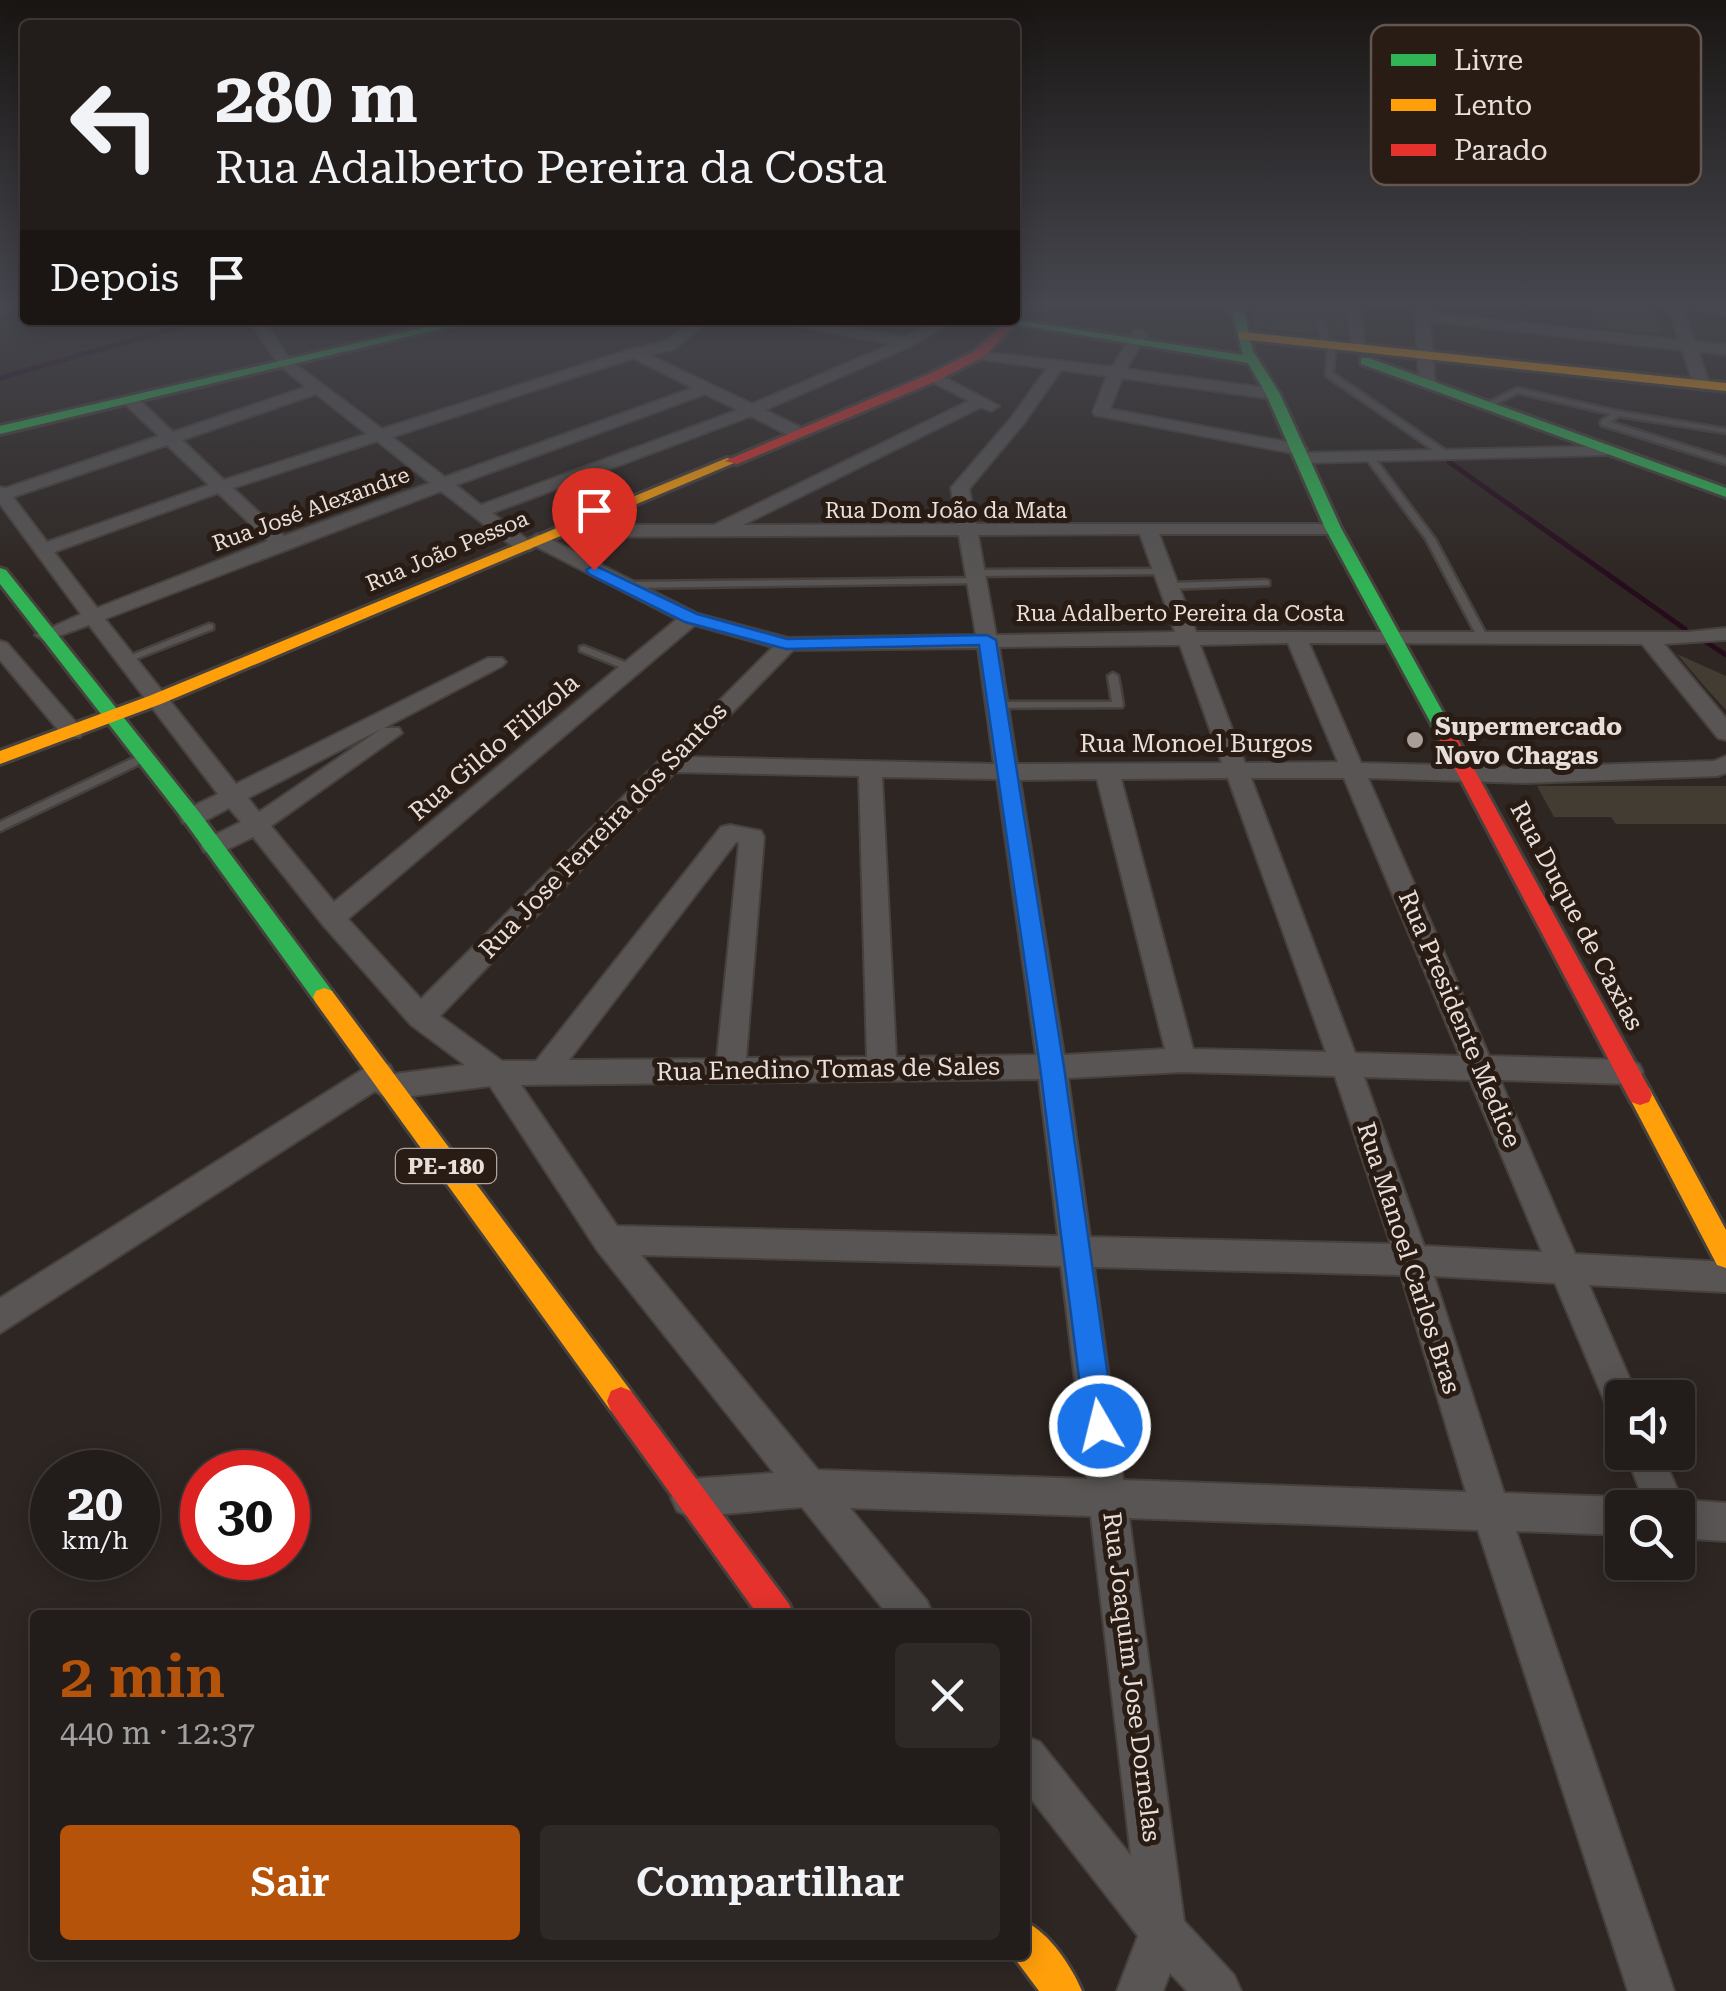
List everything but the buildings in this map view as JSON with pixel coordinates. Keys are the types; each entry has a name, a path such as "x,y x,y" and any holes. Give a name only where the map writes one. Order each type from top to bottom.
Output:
{"street":[{"path":"0,430 130,400 281,543"},
{"path":"282,400 1,495 155,700 332,918 420,1017 497,1073 608,1240 909,1610"},
{"name":"Rua Adalberto Pereira da Costa","path":"334,400 444,484 530,543 691,618 786,644 1296,637 1648,638 1726,634"},
{"path":"42,550 222,486 487,400"},
{"name":"Rua José Alexandre","path":"45,635 281,543 674,400"},
{"path":"733,400 796,432"},
{"path":"481,511 769,400"},
{"name":"Rua João Pessoa","path":"0,758 112,718 877,400"},
{"name":"Rua Joaquim Jose Dornelas","path":"1032,400 960,488 1052,1067 1163,1931"},
{"path":"1104,400 1114,416 1298,449 1368,456 1606,450"},
{"name":"Rua Duque de Caxias","path":"1276,400 1333,528 1469,773 1726,1256"},
{"path":"1472,400 1726,493"},
{"path":"712,534 982,401 1018,420"},
{"name":"Rua Dom João da Mata","path":"560,531 712,534 1333,528"},
{"name":"Rua Manoel Carlos Bras","path":"1148,531 1345,1064 1413,1260 1490,1509 1651,1991"},
{"name":"PE-180","path":"0,573 192,817 774,1610"},
{"name":"Rua Gildo Filizola","path":"332,918 691,618"},
{"name":"Rua Presidente Medice","path":"1296,637 1613,1380"},
{"path":"1648,638 1726,734"},
{"name":"Rua Jose Ferreira dos Santos","path":"420,1017 786,644"},
{"path":"0,647 72,732"},
{"path":"192,817 495,662 256,825 213,846"},
{"name":"Rua Monoel Burgos","path":"665,764 1006,772 1351,770 1526,776 1718,768 1726,764"},
{"path":"870,770 882,1068"},
{"path":"1107,771 1182,1060"},
{"path":"542,1074 730,833 752,837 731,1068"},
{"name":"Rua Enedino Tomas de Sales","path":"384,1080 497,1073 1052,1067 1182,1060 1629,1072"},
{"path":"0,1318 384,1080"},
{"path":"608,1240 1413,1260 1726,1277"},
{"path":"689,1498 813,1488 1605,1515"},
{"path":"1695,1520 1726,1522"},
{"path":"1030,1762 1163,1931 1218,1991"},
{"path":"1140,1991 1163,1931"},
{"path":"1030,1949 1062,1991"}],"lane":[{"path":"1367,400 1445,454"},
{"path":"1486,405 1497,400"},
{"path":"1561,400 1726,431"},
{"path":"1617,413 1604,423 1726,461"},
{"path":"1368,456 1430,539 1482,638"},
{"path":"623,585 976,577 1266,583"},
{"path":"124,660 209,628"},
{"path":"584,648 631,668"},
{"path":"996,705 1118,708 1113,676"},
{"path":"0,828 142,758"}],"waterway":[{"path":"1449,462 1685,629"},
{"path":"1706,642 1726,655"}],"traffic: fast":[{"path":"0,430 129,400"},
{"path":"1276,400 1333,528 1441,725"},
{"path":"1471,400 1726,493"},
{"path":"0,573 192,817 324,997"}],"traffic: slow":[{"path":"0,758 155,700 732,461"},
{"path":"324,997 621,1401"},
{"path":"1640,1095 1726,1256"},
{"path":"1030,1948 1063,1991"}],"traffic: jam":[{"path":"732,461 879,400"},
{"path":"1441,725 1640,1095"},
{"path":"621,1401 774,1610"}],"place":[{"name":"Supermercado Novo Chagas","path":"1415,740"}],"route":[{"path":"594,570 691,618 786,644 987,640 1052,1067 1100,1426"}]}
